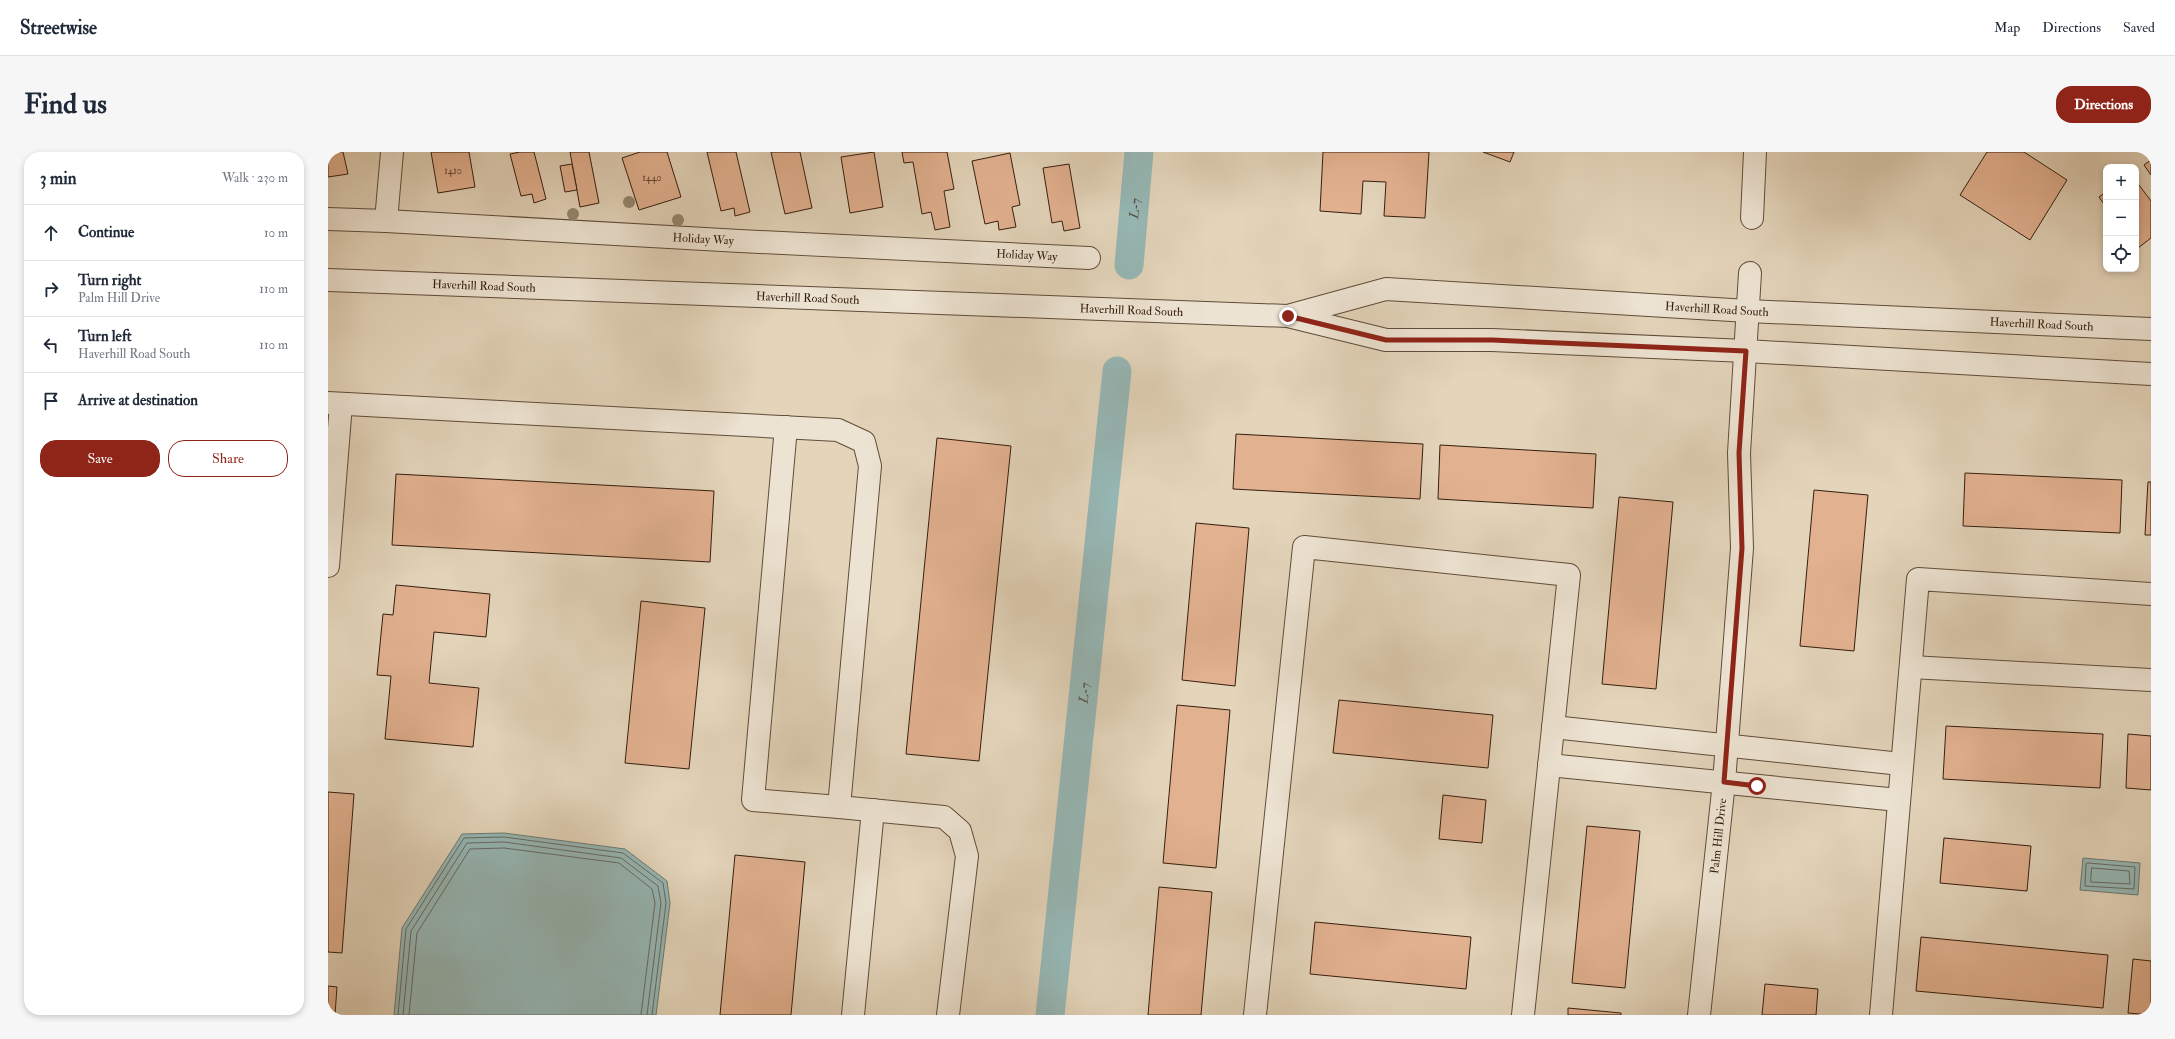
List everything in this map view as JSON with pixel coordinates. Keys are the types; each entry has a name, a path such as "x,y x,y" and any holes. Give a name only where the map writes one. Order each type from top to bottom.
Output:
{"street":[{"path":"386,221 392,152"},
{"path":"1752,218 1755,152"},
{"name":"Holiday Way","path":"328,219 1089,258"},
{"name":"Palm Hill Drive","path":"1699,1015 1724,782 1742,548 1739,453 1750,273"},
{"name":"Haverhill Road South","path":"328,280 1288,316 1386,340 1492,340 1746,351 2151,374"},
{"name":"Haverhill Road South","path":"1288,316 1386,289 1748,311 2151,329"},
{"path":"328,566 335,403 838,430 864,442 870,466 839,806"},
{"path":"786,427 753,800 839,806 944,817 960,832 967,856 948,1015"},
{"path":"1255,1015 1304,547 1569,575 1523,1015"},
{"path":"1881,1015 1901,764 1918,579 2151,594"},
{"path":"1911,668 2151,680"},
{"path":"1553,727 1901,764"},
{"path":"1549,765 1898,800"},
{"path":"853,1015 873,810"}],"water":[{"path":"504,833 625,849 667,881 670,903 656,1015 394,1015 402,928 462,834"},
{"path":"2083,858 2140,863 2138,895 2080,890"}],"building":[{"path":"328,152 343,152 348,174 328,177"},
{"path":"431,152 469,152 475,187 438,193"},
{"path":"534,152 546,199 534,203 532,194 521,196 510,154"},
{"path":"570,152 589,152 599,203 580,207"},
{"path":"640,152 667,152 681,197 639,210 622,158"},
{"path":"707,152 736,152 750,212 735,216 734,208 721,211"},
{"path":"771,152 800,152 812,208 785,214"},
{"path":"874,152 883,207 850,213 841,157"},
{"path":"902,152 947,152 954,189 944,191 950,227 935,230 931,212 922,214 913,162 904,163"},
{"path":"1323,152 1429,152 1425,218 1384,216 1386,182 1363,181 1361,214 1320,211"},
{"path":"1483,152 1514,152 1510,162"},
{"path":"1987,152 2024,152 2067,180 2030,240 1960,195"},
{"path":"1010,153 1020,205 1012,207 1016,227 999,230 998,221 985,224 972,161"},
{"path":"2151,160 2151,175 2144,165"},
{"path":"572,164 577,190 565,192 560,166"},
{"path":"1069,164 1080,228 1064,231 1062,221 1052,223 1043,168"},
{"path":"2139,185 2151,201 2151,238 2139,247"},
{"path":"2103,194 2103,203 2099,197"},
{"path":"1236,434 1423,444 1420,499 1233,489"},
{"path":"937,438 1011,446 979,761 906,754"},
{"path":"1440,445 1596,454 1593,508 1438,499"},
{"path":"1965,473 2122,480 2120,533 1963,526"},
{"path":"396,474 714,491 710,562 392,545"},
{"path":"2148,482 2151,482 2151,535 2145,535"},
{"path":"1814,490 1868,495 1854,651 1800,646"},
{"path":"1619,497 1673,502 1656,689 1602,684"},
{"path":"1196,523 1249,528 1235,686 1182,680"},
{"path":"396,585 490,594 486,637 434,632 429,683 479,688 473,747 385,739 391,676 377,675 383,614 393,615"},
{"path":"641,601 705,608 689,769 625,763"},
{"path":"1339,700 1493,715 1488,768 1333,753"},
{"path":"1177,705 1230,710 1216,868 1163,863"},
{"path":"1946,726 2103,734 2100,788 1943,779"},
{"path":"2128,734 2151,736 2151,790 2126,788"},
{"path":"328,792 354,794 342,953 328,952"},
{"path":"1443,795 1486,800 1482,843 1439,839"},
{"path":"1587,826 1640,831 1625,988 1572,983"},
{"path":"1944,838 2031,846 2027,891 1940,883"},
{"path":"735,855 805,862 791,1015 720,1015"},
{"path":"1159,887 1212,892 1201,1015 1148,1015"},
{"path":"1315,922 1471,937 1466,989 1310,974"},
{"path":"1921,937 2108,955 2103,1008 1916,991"},
{"path":"2133,959 2151,961 2151,1015 2128,1013"},
{"path":"1765,984 1818,989 1816,1015 1762,1015"},
{"path":"328,986 337,987 335,1015 328,1015"},
{"path":"1568,1008 1621,1013 1621,1015 1568,1015"}],"waterway":[{"name":"L-7","path":"1129,265 1139,152"},
{"name":"L-7","path":"1050,1015 1117,371"}],"route":[{"path":"1288,316 1386,340 1492,340 1746,351 1739,453 1742,548 1724,782 1757,786"}]}
